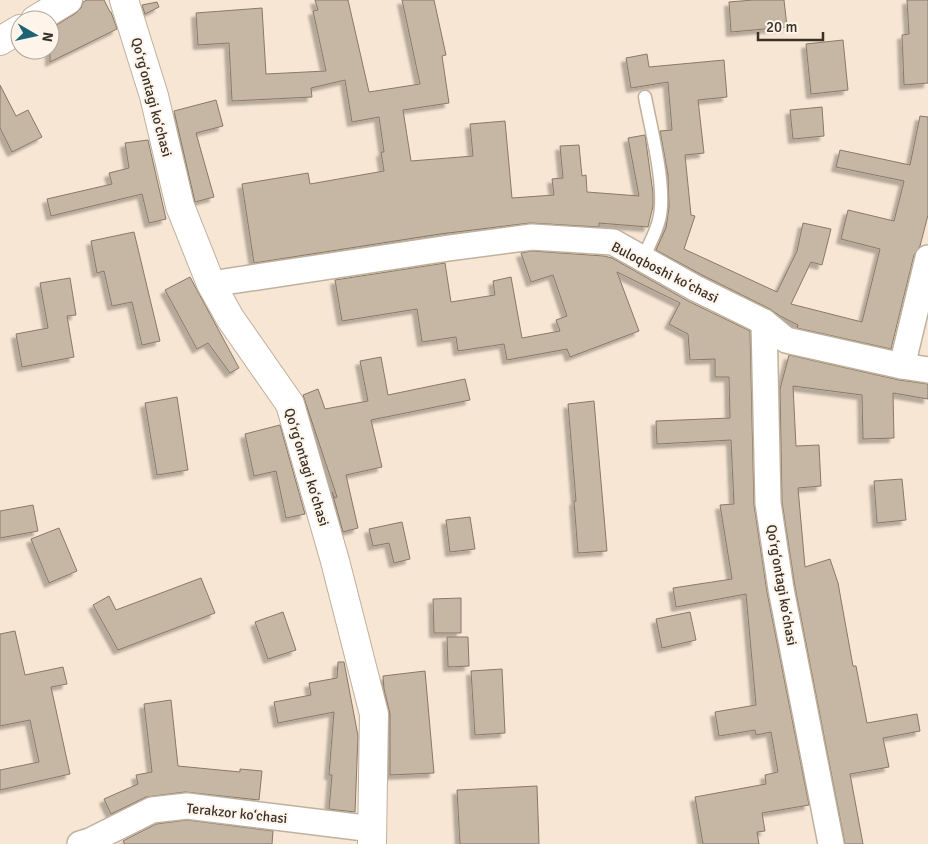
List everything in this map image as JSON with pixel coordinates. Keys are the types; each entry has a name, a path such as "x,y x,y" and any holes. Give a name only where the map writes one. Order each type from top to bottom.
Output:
{"street":[{"path":"52,10 68,0"},
{"name":"Qoʻrgʻontagi koʻchasi","path":"124,0 154,96 180,206 211,284 230,318 290,404 335,561 374,714 372,836"},
{"name":"Buloqboshi koʻchasi","path":"211,284 532,237 613,242 695,288 764,322 786,340 928,370"},
{"path":"902,366 928,258"},
{"name":"Qoʻrgʻontagi koʻchasi","path":"764,322 768,503 781,590 831,844"},
{"name":"Terakzor koʻchasi","path":"80,844 90,841 152,810 187,806 372,836"}],"lane":[{"path":"643,259 659,220 661,199 658,165 645,97"}],"building":[{"path":"87,0 104,0 117,29 60,57 60,23 76,13 81,8 83,2"},
{"path":"315,0 348,0 369,92 420,84 402,0 434,0 446,55 442,56 449,103 403,110 411,161 473,156 470,124 505,121 512,198 554,195 552,179 563,178 560,146 579,145 582,176 586,175 587,192 639,196 628,138 645,135 653,193 653,206 648,227 599,223 599,227 530,223 440,234 254,263 242,184 308,173 310,184 384,171 381,152 384,152 379,117 352,122 345,80 311,88 312,97 232,101 229,43 198,45 196,13 262,8 266,74 326,71 313,11 318,10"},
{"path":"784,0 787,27 731,32 729,2"},
{"path":"907,0 928,0 928,83 904,85 902,35 909,34"},
{"path":"157,2 159,7 145,14 142,5"},
{"path":"843,40 848,90 811,94 806,44"},
{"path":"647,54 649,67 724,60 727,97 698,100 704,153 685,155 691,215 695,216 684,249 777,292 797,251 803,223 831,229 822,265 811,262 791,304 862,322 880,249 841,239 848,210 894,221 904,181 836,167 840,150 910,165 920,116 928,117 928,215 920,246 914,255 891,349 797,328 798,325 770,309 656,250 666,228 669,207 668,175 660,131 672,130 668,82 631,88 626,58"},
{"path":"0,85 16,116 28,110 42,137 12,152 0,128"},
{"path":"216,100 223,126 196,133 214,197 195,202 174,111"},
{"path":"822,107 824,136 793,139 790,110"},
{"path":"148,140 166,219 149,223 142,194 51,216 47,199 112,184 109,173 129,168 125,143"},
{"path":"134,232 160,341 142,345 132,302 112,306 104,271 97,273 91,241"},
{"path":"532,251 612,258 688,301 750,331 754,505 767,592 809,805 762,813 765,831 757,832 759,844 703,844 695,797 766,784 765,775 778,772 771,732 756,735 755,730 719,736 715,712 756,705 746,594 676,607 673,588 732,579 720,505 734,504 731,440 657,444 656,421 730,418 729,377 715,377 715,359 690,360 688,334 669,324 680,303 617,272 639,331 570,357 567,349 507,360 504,344 458,351 456,337 422,342 417,309 342,321 335,280 445,263 451,302 495,295 493,281 511,277 522,338 560,331 556,320 567,316 553,275 531,282 521,253"},
{"path":"190,277 239,368 230,373 208,343 197,349 165,290"},
{"path":"70,278 76,315 67,316 74,357 22,367 16,334 48,328 40,283"},
{"path":"789,355 899,380 928,384 928,399 893,393 894,438 863,439 862,395 793,386 796,446 819,445 821,486 798,488 805,567 830,559 838,583 853,666 856,666 867,723 917,714 920,731 883,738 889,767 850,774 863,844 845,844 795,587 782,502 780,389"},
{"path":"381,357 388,395 465,379 470,400 371,420 382,467 346,475 358,528 343,532 332,492 335,498 337,497 303,395 318,389 325,409 368,401 360,361"},
{"path":"177,397 188,470 157,475 145,403"},
{"path":"594,401 607,551 578,553 568,404"},
{"path":"280,425 305,514 286,518 276,471 254,476 245,434"},
{"path":"902,479 906,520 877,523 874,481"},
{"path":"33,505 38,531 0,538 0,511"},
{"path":"470,517 475,549 450,552 446,520"},
{"path":"402,522 410,559 394,563 389,543 373,546 369,529"},
{"path":"59,528 77,571 49,583 31,539"},
{"path":"201,578 215,613 118,650 93,605 109,596 116,610"},
{"path":"461,598 461,633 434,633 433,599"},
{"path":"283,612 296,650 268,659 255,622"},
{"path":"690,612 696,640 662,648 656,619"},
{"path":"15,631 25,675 63,667 67,684 51,687 70,774 0,790 0,770 39,762 30,720 0,726 0,634"},
{"path":"447,637 468,637 469,666 448,667"},
{"path":"338,662 344,662 358,736 355,812 329,809 332,775 329,775 334,712 278,723 274,702 311,695 309,683 337,678"},
{"path":"502,669 505,733 475,735 471,671"},
{"path":"425,671 434,773 390,775 390,714 383,676"},
{"path":"171,700 178,766 240,772 240,769 262,771 259,800 185,792 146,797 111,814 104,799 138,784 136,775 152,772 144,704"},
{"path":"537,786 539,844 460,844 457,790"},
{"path":"187,820 273,831 272,844 125,844 123,841 156,824"}]}
